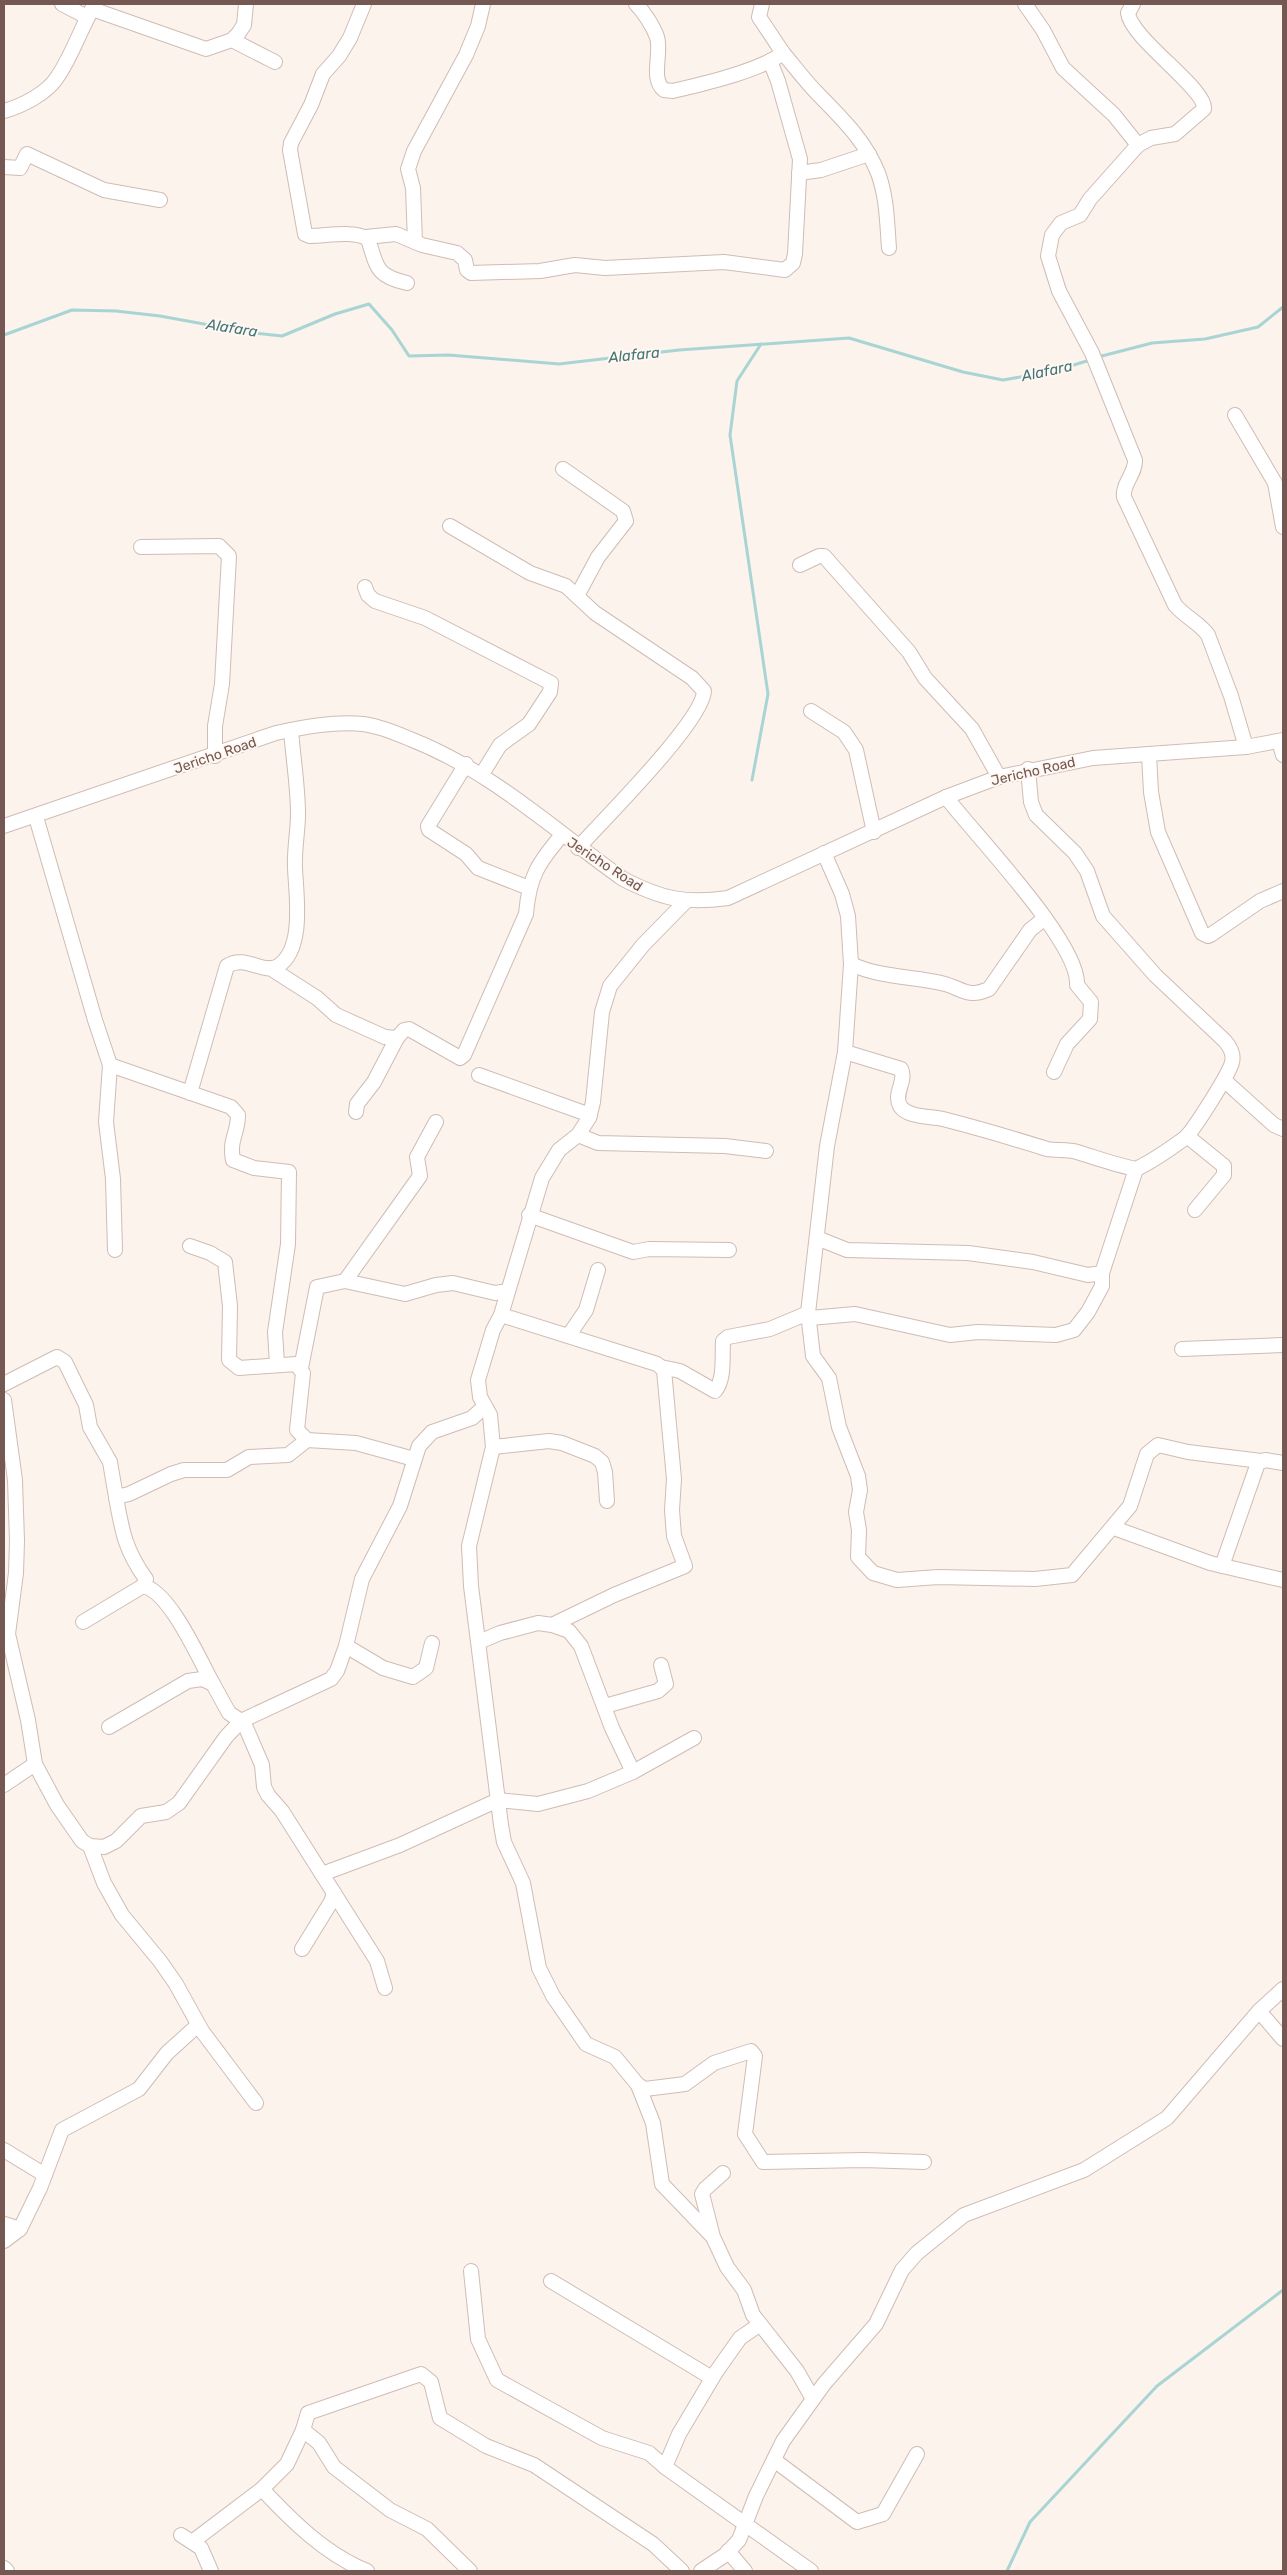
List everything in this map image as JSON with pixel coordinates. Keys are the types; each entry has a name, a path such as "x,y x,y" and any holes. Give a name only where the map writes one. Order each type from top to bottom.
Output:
{"street":[{"path":"62,4 134,22 200,48 211,48 232,40 244,25 246,4"},
{"path":"364,4 350,38 339,56 323,74 311,105 291,143 290,150 298,189 302,230 310,236 349,235 366,237 396,234 415,242 457,253 465,260 467,270 471,273 540,271 575,265 605,268 724,262 785,270 793,263 795,254 799,173 797,144 770,61"},
{"path":"415,242 413,188 408,169 414,151 466,55 478,26 483,4"},
{"path":"636,4 657,38 659,53 657,77 659,85 664,90 673,91 707,83 770,61 783,54"},
{"path":"762,4 759,17 783,54 817,93 852,128 870,154 878,174 886,204 889,248"},
{"path":"1025,4 1043,30 1063,68 1114,115 1138,146"},
{"path":"1133,4 1128,13 1132,23 1200,97 1204,105 1201,113 1175,134 1156,137 1138,146 1090,199 1081,214 1061,223 1052,235 1048,256 1059,291 1092,353 1135,460 1135,466 1123,491 1124,497 1175,605 1184,616 1203,628 1208,635 1231,696 1246,747"},
{"path":"4,111 31,100 58,78 91,10"},
{"path":"232,40 275,62"},
{"path":"4,167 20,168 27,154 104,190 160,200"},
{"path":"799,173 821,170 870,154"},
{"path":"366,237 374,261 384,275 392,280 407,283"},
{"path":"1235,415 1275,483 1278,508 1283,527"},
{"path":"563,469 623,511 626,521 598,557 577,596"},
{"path":"450,526 530,573 566,586 595,612 692,678 704,691 702,703 666,753 578,848"},
{"path":"141,547 219,546 229,556 222,684 215,726 215,756"},
{"path":"800,565 819,556 824,556 908,652 925,678 972,729 999,777"},
{"path":"365,587 368,595 375,601 425,618 551,683 550,692 529,724 500,745 482,774"},
{"path":"811,711 844,732 856,750 874,832"},
{"name":"Jericho Road","path":"4,826 36,817 291,730 321,725 364,724 394,732 466,764 482,774 578,848 623,879 646,891 686,901 728,898 946,797 999,777 1028,769 1093,758 1246,747 1281,740"},
{"path":"270,968 276,967 284,961 297,927 295,867 298,815 291,730"},
{"path":"1281,740 1283,755"},
{"path":"1148,755 1151,792 1158,832 1202,933 1208,936 1212,934 1260,901 1283,891"},
{"path":"466,764 428,826 429,830 466,854 478,868 529,888"},
{"path":"845,1052 901,1069 904,1074 899,1100 900,1106 911,1114 935,1117 1048,1149 1076,1152 1114,1165 1136,1169 1151,1162 1187,1136 1225,1081 1232,1062 1229,1046 1155,975 1103,916 1088,871 1074,853 1036,815 1032,802 1028,769"},
{"path":"946,797 1045,918 1073,963 1078,974 1077,985 1091,1002 1090,1019 1067,1044 1054,1072"},
{"path":"36,817 95,1020 110,1064 106,1122 113,1179 115,1250"},
{"path":"356,1112 357,1104 374,1082 397,1038 404,1030 409,1029 460,1058 464,1055 526,914 529,888 533,874 562,835"},
{"path":"824,853 842,894 848,916 851,964 845,1052 827,1146 818,1238 810,1283 809,1315 813,1356 829,1378 839,1427 858,1476 860,1490 856,1512 859,1530 858,1557 873,1573 896,1580 938,1577 1035,1579 1072,1575 1114,1528 1130,1506 1147,1454 1158,1445 1188,1452 1283,1464"},
{"path":"686,901 642,945 610,986 602,1012 590,1115 581,1131 553,1158 542,1178 529,1215 501,1315 493,1330 484,1366 479,1376 480,1397 490,1415 493,1447 492,1459 476,1508 469,1546 471,1586 493,1773 504,1842 523,1883 539,1968 553,1996 586,2044 615,2056 638,2085 653,2123 662,2184 713,2237"},
{"path":"851,964 883,975 923,978 955,986 972,994 982,992 989,989 1030,930 1045,918"},
{"path":"190,1093 226,966 239,961 270,968 301,987 336,1015 385,1037 397,1038"},
{"path":"110,1064 231,1107 236,1111 238,1121 230,1145 233,1160 254,1168 289,1172 288,1244 275,1332 277,1364"},
{"path":"479,1074 590,1115"},
{"path":"1225,1081 1274,1125 1283,1129"},
{"path":"345,1281 420,1176 417,1157 436,1122"},
{"path":"581,1131 583,1137 598,1143 725,1146 766,1151"},
{"path":"1187,1136 1224,1166 1226,1170 1195,1210"},
{"path":"501,1315 680,1371 715,1392 719,1386 722,1374 723,1341 728,1337 770,1329 809,1315 855,1314 950,1335 978,1332 1056,1335 1074,1330 1088,1312 1102,1286 1102,1273 1136,1169"},
{"path":"529,1215 632,1252 649,1249 729,1250"},
{"path":"818,1238 847,1250 968,1253 1033,1262 1088,1275 1102,1273"},
{"path":"190,1246 210,1253 225,1262 230,1306 229,1360 239,1368 277,1364 296,1364 301,1368"},
{"path":"569,1335 586,1310 598,1270"},
{"path":"307,1440 297,1430 303,1373 301,1368 317,1287 345,1281 405,1294 436,1285 453,1283 494,1293 508,1291"},
{"path":"1182,1349 1283,1345"},
{"path":"4,1384 57,1357 65,1362 86,1405 90,1427 110,1462 123,1536 134,1562 146,1579 143,1586 83,1622"},
{"path":"552,1625 623,1591 685,1566 674,1536 672,1510 674,1479 664,1370 661,1366"},
{"path":"4,1400 15,1480 17,1541 16,1573 8,1634 28,1720 35,1764 62,1812 82,1841 90,1846 104,1847 116,1840 141,1816 166,1812 179,1803 226,1737 241,1721 331,1679 337,1671 346,1646 362,1579 400,1506 419,1446 432,1432 472,1418 484,1406"},
{"path":"116,1497 129,1494 171,1474 184,1470 228,1470 249,1457 288,1455 307,1440 356,1442 414,1459"},
{"path":"493,1447 549,1441 562,1443 595,1456 602,1462 605,1472 607,1501"},
{"path":"1222,1566 1261,1461"},
{"path":"1114,1528 1222,1566 1283,1580"},
{"path":"143,1586 150,1587 164,1599 229,1713 244,1723 262,1765 264,1787 268,1795 282,1811 376,1961 385,1988"},
{"path":"479,1642 500,1633 538,1623 552,1625 569,1631 581,1646 612,1728 634,1772"},
{"path":"346,1646 383,1668 413,1677 426,1668 432,1643"},
{"path":"605,1706 658,1691 666,1684 662,1665"},
{"path":"109,1727 188,1681 202,1679 213,1684"},
{"path":"322,1874 400,1845 498,1800 538,1804 588,1791 634,1772 694,1738"},
{"path":"4,1785 35,1764"},
{"path":"90,1846 104,1882 122,1914 160,1961 176,1984 198,2025 256,2103"},
{"path":"302,1949 331,1902 334,1893"},
{"path":"701,2571 728,2551 739,2540 783,2441 813,2399 876,2324 902,2270 917,2252 964,2215 1084,2170 1167,2118 1259,2012 1283,1988"},
{"path":"1259,2012 1283,2039"},
{"path":"4,2241 20,2229 45,2175 62,2130 139,2089 167,2053 198,2025"},
{"path":"638,2085 645,2089 685,2084 714,2062 751,2051 756,2056 745,2134 764,2162 864,2160 924,2162"},
{"path":"4,2150 45,2175"},
{"path":"723,2173 702,2194 713,2237 727,2267 744,2290 748,2305 759,2325 797,2371 813,2399"},
{"path":"4,2224 20,2229"},
{"path":"471,2271 478,2339 497,2380 602,2438 649,2453 664,2467 744,2526 774,2543 811,2571"},
{"path":"551,2281 712,2378"},
{"path":"664,2467 679,2434 712,2378 740,2338 759,2325"},
{"path":"211,2571 201,2548 187,2538 262,2489 288,2464 303,2430 308,2413 421,2374 431,2382 440,2418 486,2446 534,2465 653,2544 682,2571"},
{"path":"303,2430 319,2443 334,2467 390,2510 427,2529 470,2571"},
{"path":"774,2460 857,2522 883,2514 917,2454"},
{"path":"262,2489 289,2518 349,2564 366,2571"},
{"path":"728,2551 745,2571"},
{"path":"4,2568 7,2571"}],"waterway":[{"name":"Alafara","path":"4,335 72,310 116,311 160,316 253,333 282,336 335,314 369,304 392,330 409,356 448,355 559,364 679,350 849,338 963,372 1003,380 1054,371 1090,360"},
{"name":"Alafara","path":"1098,357 1152,343 1205,339 1258,327 1283,307"},
{"path":"752,780 768,694 730,435 737,381 761,344"},
{"path":"1007,2571 1030,2522 1157,2386 1283,2290"}]}
